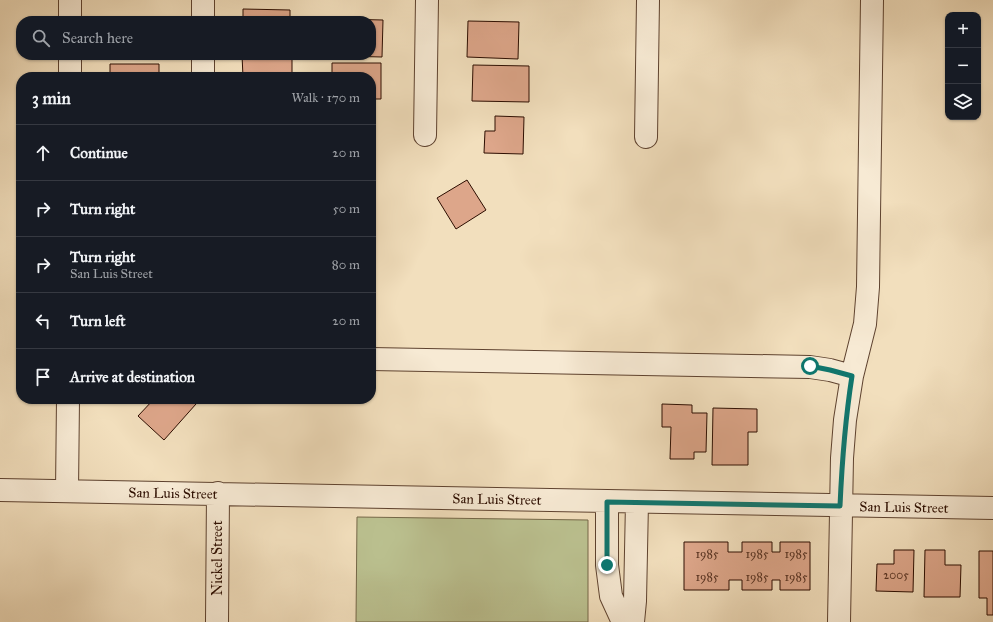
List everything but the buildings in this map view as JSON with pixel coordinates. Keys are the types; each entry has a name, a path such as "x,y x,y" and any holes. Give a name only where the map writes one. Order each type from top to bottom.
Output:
{"street":[{"path":"70,0 70,16"},
{"path":"203,0 203,16"},
{"path":"425,135 427,0"},
{"path":"646,137 648,0"},
{"path":"839,622 840,506 845,420 852,376 865,324 868,287 872,0"},
{"path":"70,60 70,72"},
{"path":"203,60 203,72"},
{"path":"376,359 810,366 852,376"},
{"path":"67,491 68,404"},
{"name":"San Luis Street","path":"0,490 993,508"},
{"name":"Nickel Street","path":"217,622 218,493"},
{"path":"607,502 607,565 611,596 623,622"},
{"path":"633,622 635,600 637,502"}],"green space":[{"path":"357,517 588,520 588,622 356,622"}],"route":[{"path":"607,565 607,502 840,506 845,420 852,376 810,366"}]}
